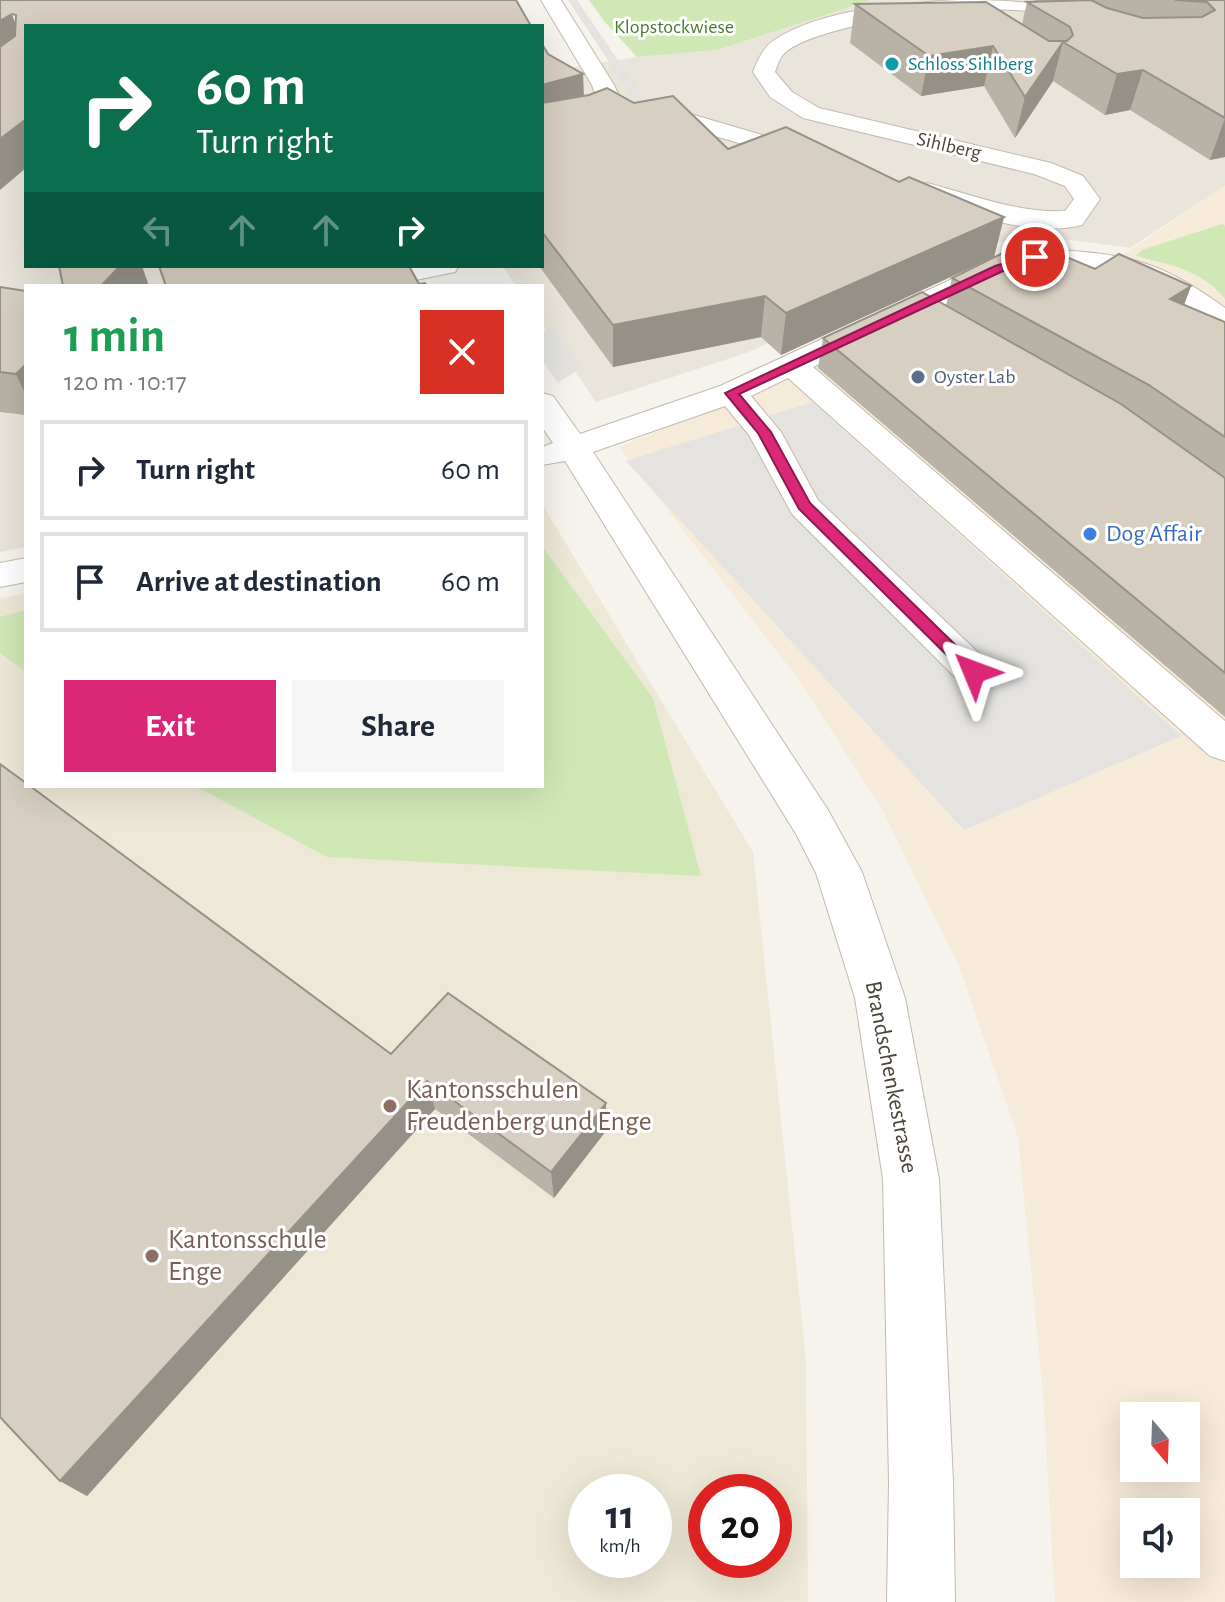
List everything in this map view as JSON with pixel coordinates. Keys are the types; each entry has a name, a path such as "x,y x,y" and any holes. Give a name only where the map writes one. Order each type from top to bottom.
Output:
{"street":[{"path":"551,0 611,100 603,115"},
{"name":"Sihlberg","path":"905,185 1015,218 1047,221 1073,219 1087,199 1074,181 1042,168 811,113 770,86 764,72 768,59 778,47 794,37 890,11 991,3 1040,7 1063,15 1099,36"},
{"path":"945,6 976,25"},
{"path":"544,132 579,125 603,115 653,117 694,122 829,162"},
{"path":"557,453 731,393 791,364 930,314 999,268 1035,257 1108,261 1147,272 1178,287 1225,322"},
{"path":"353,284 435,268"},
{"path":"791,364 1225,745"},
{"path":"731,393 764,432 804,506 974,672"},
{"name":"Brandschenkestrasse","path":"544,410 557,453 610,501 812,822 839,872 880,998 911,1179 921,1482 921,1602"},
{"path":"0,575 24,570"}],"shaded area":[{"path":"568,0 577,0 643,97 633,98"},
{"path":"871,0 1225,0 1225,186 1130,248 1057,238 998,242 746,353 596,402 544,327 544,284 515,284 503,268 544,268 553,70 637,57 717,50"},
{"path":"24,96 24,268 411,268 421,284 24,284 24,547 0,552 0,114"},
{"path":"1225,186 1225,1602 1055,1602 1043,1393 1018,1137 960,969 882,809 799,680 619,447 819,366 1031,263 1101,270"},
{"path":"552,328 581,368 558,383 544,363 544,332"},
{"path":"813,402 1181,736 964,830 626,461"},
{"name":"Kantonsschulen Freudenberg und Enge","path":"544,507 753,852 806,1360 808,1602 0,1602 0,598 24,593 24,788 544,788"}],"green space":[{"name":"Klopstockwiese","path":"589,0 871,0 717,50 637,57"},
{"path":"1222,224 1225,226 1225,299 1196,275 1136,256 1142,250"},
{"path":"544,549 653,698 701,876 327,857 199,788 544,788"},
{"path":"24,611 24,671 0,653 0,617"}],"building":[{"path":"0,0 516,0 530,24 24,24 24,121 0,139 0,47 15,36 16,15 0,21"},
{"path":"1091,0 1143,18 1202,17 1215,10 1207,2 1175,0 1225,0 1225,118 1143,70 1117,74 1063,42 1025,97 993,46 929,56 855,4 986,2 1049,41 1067,41 1073,35 1070,27 1027,2"},
{"path":"544,47 548,54 583,74 544,84"},
{"path":"607,88 634,103 673,96 728,149 786,127 899,182 909,177 1004,217 786,313 765,296 613,325 544,235 544,103 589,95"},
{"path":"1033,243 1095,269 1119,254 1191,286 1170,299 1225,322 1225,437 1149,385 952,278 1007,251"},
{"path":"59,268 118,268 103,284 63,284"},
{"path":"160,268 410,268 419,284 165,284"},
{"path":"0,287 24,291 24,366 16,374 0,372"},
{"path":"922,292 1121,404 1225,478 1225,673 823,338"},
{"name":"Kantonsschule Enge","path":"0,764 24,782 24,788 33,788 391,1054 448,993 606,1103 551,1172 427,1081 60,1481 0,1417"}],"place":[{"name":"Schloss Sihlberg","path":"892,64"},
{"name":"Oyster Lab","path":"918,377"},
{"name":"Dog Affair","path":"1090,534"},
{"name":"Kantonsschulen Freudenberg und Enge","path":"390,1106"},
{"name":"Kantonsschule Enge","path":"152,1256"}],"route":[{"path":"974,672 804,506 764,432 731,393 999,268 1035,257"}]}
